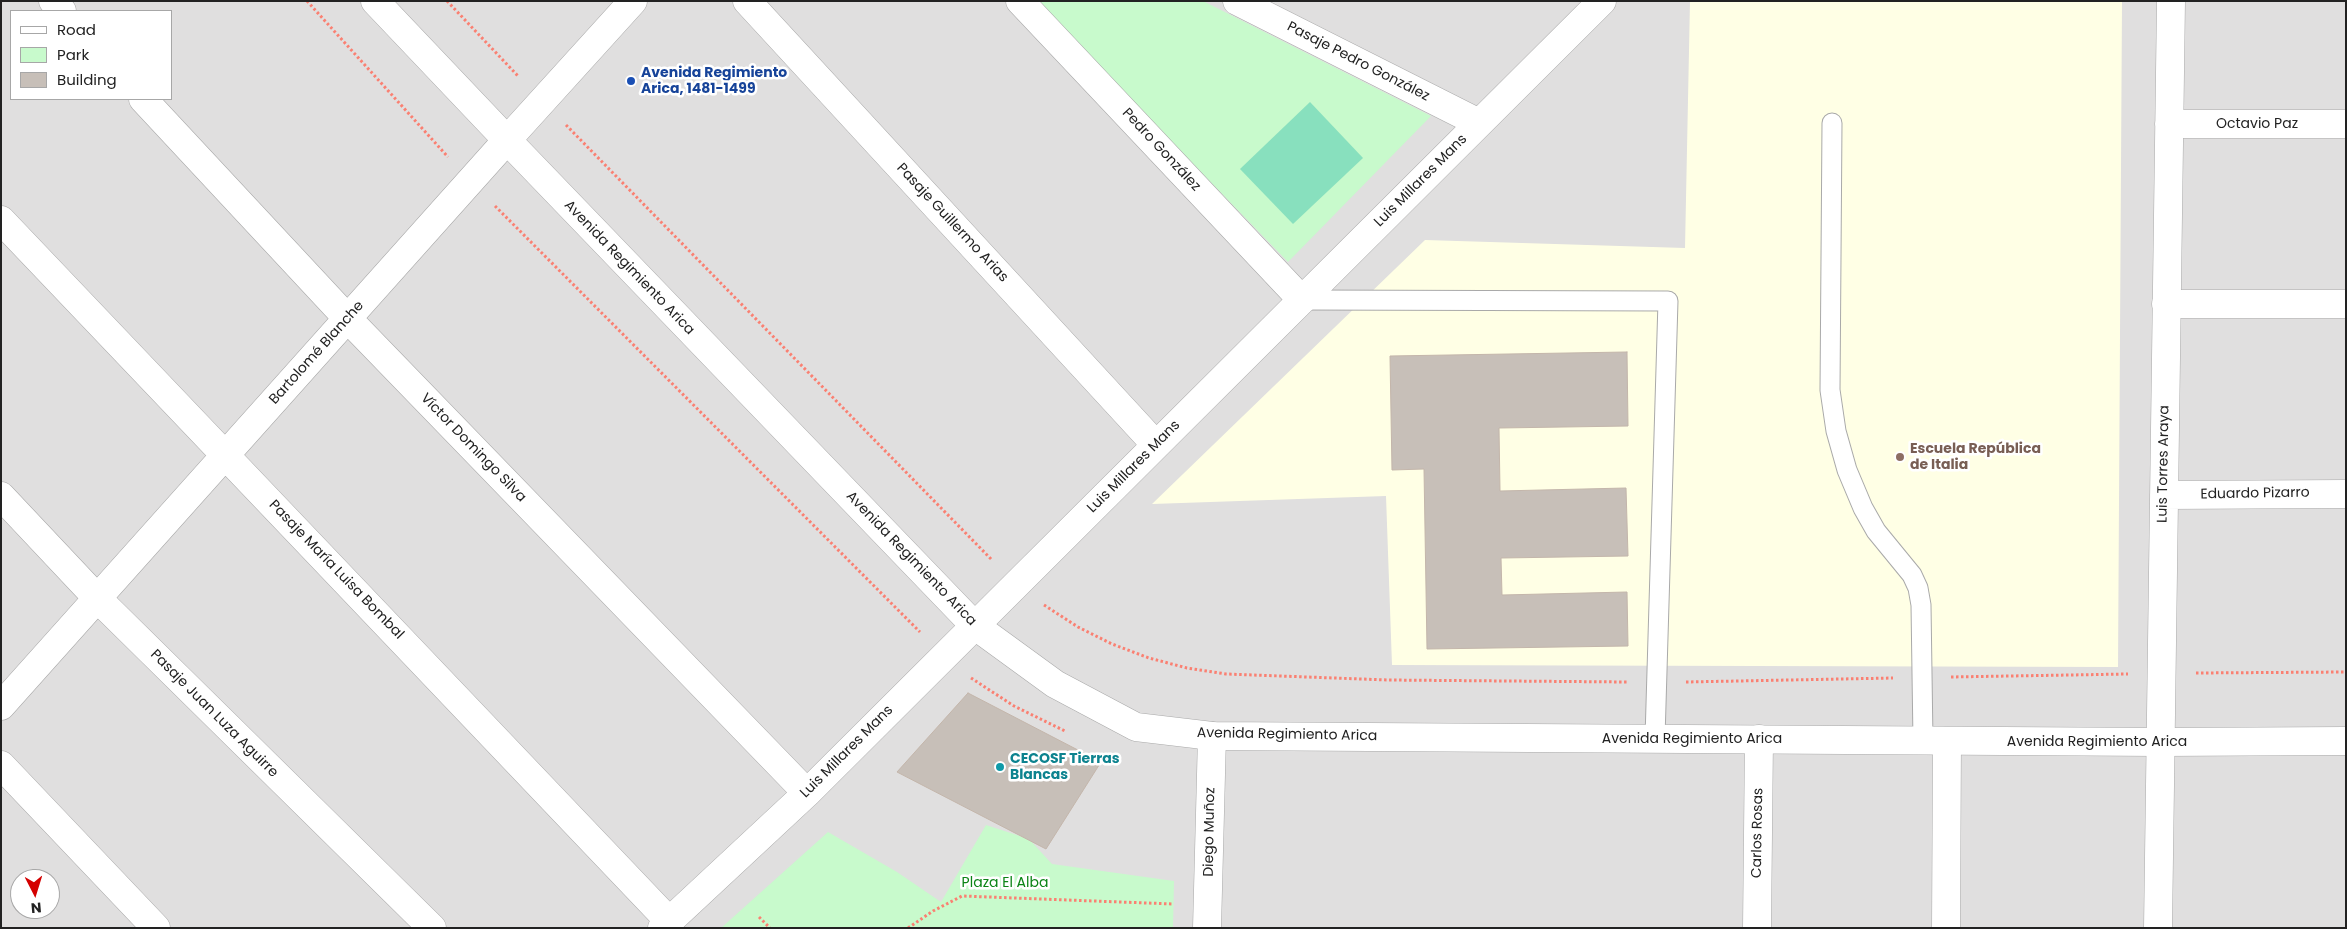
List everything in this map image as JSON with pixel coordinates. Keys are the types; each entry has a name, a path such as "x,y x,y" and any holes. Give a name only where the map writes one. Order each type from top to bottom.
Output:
{"street":[{"name":"Avenida Regimiento Arica","path":"375,1 974,625 1055,684 1136,726 1212,736 2160,742 2346,741"},
{"name":"Bartolomé Blanche","path":"1,706 633,1"},
{"name":"Pasaje Guillermo Arias","path":"748,1 1156,445"},
{"name":"Pedro González","path":"1020,1 1302,300"},
{"name":"Pasaje Pedro González","path":"1237,1 1479,123"},
{"name":"Luis Millares Mans","path":"666,925 807,793 1602,1"},
{"name":"Luis Torres Araya","path":"2158,928 2170,1"},
{"name":"Víctor Domingo Silva","path":"144,100 348,319 807,793"},
{"name":"Octavio Paz","path":"2169,124 2346,124"},
{"name":"Pasaje María Luisa Bombal","path":"1,220 226,455 666,925"},
{"path":"2166,304 2346,304"},
{"name":"Eduardo Pizarro","path":"2164,495 2346,494"},
{"name":"Pasaje Juan Luza Aguirre","path":"1,496 98,599 432,928"},
{"name":"Diego Muñoz","path":"1208,916 1212,736"},
{"name":"Carlos Rosas","path":"1757,928 1759,739"},
{"path":"1935,741 1946,928"},
{"path":"1,765 156,928"}],"lane":[{"path":"1832,123 1830,382 1836,430 1847,470 1863,508 1876,531 1912,574 1918,588 1921,605 1922,678 1935,741"},
{"path":"1302,300 1668,301 1655,738"}],"path":[{"path":"307,1 470,181 943,656 977,683 1014,706 1069,733"},
{"path":"447,1 542,101 1016,584 1046,608 1078,627 1112,644 1149,658 1226,674 1388,680 1657,682 2161,673 2346,672"},
{"path":"908,928 932,911 962,896 1208,916"},
{"path":"759,917 770,928"}],"shaded area":[{"path":"1,1 2346,1 2346,928 1,928"},
{"name":"Escuela República de Italia","path":"1690,1 2122,1 2118,667 1392,665 1386,496 1152,504 1425,240 1685,248"}],"green space":[{"path":"1035,1 1203,1 1431,116 1288,262"},
{"path":"1310,102 1363,158 1293,224 1240,169"},
{"name":"Plaza El Alba","path":"986,825 1029,839 1052,864 1174,881 1173,928 721,928 828,832 897,872 941,902"}],"building":[{"path":"1627,352 1628,426 1499,428 1500,491 1626,488 1628,556 1501,558 1502,595 1627,592 1628,646 1427,649 1424,469 1392,470 1390,356"},
{"name":"CECOSF Tierras Blancas","path":"968,693 1101,762 1046,849 897,772"}],"place":[{"name":"Avenida Regimiento Arica, 1481-1499","path":"631,81"},
{"name":"Escuela República de Italia","path":"1900,457"},
{"name":"CECOSF Tierras Blancas","path":"1000,767"}]}
